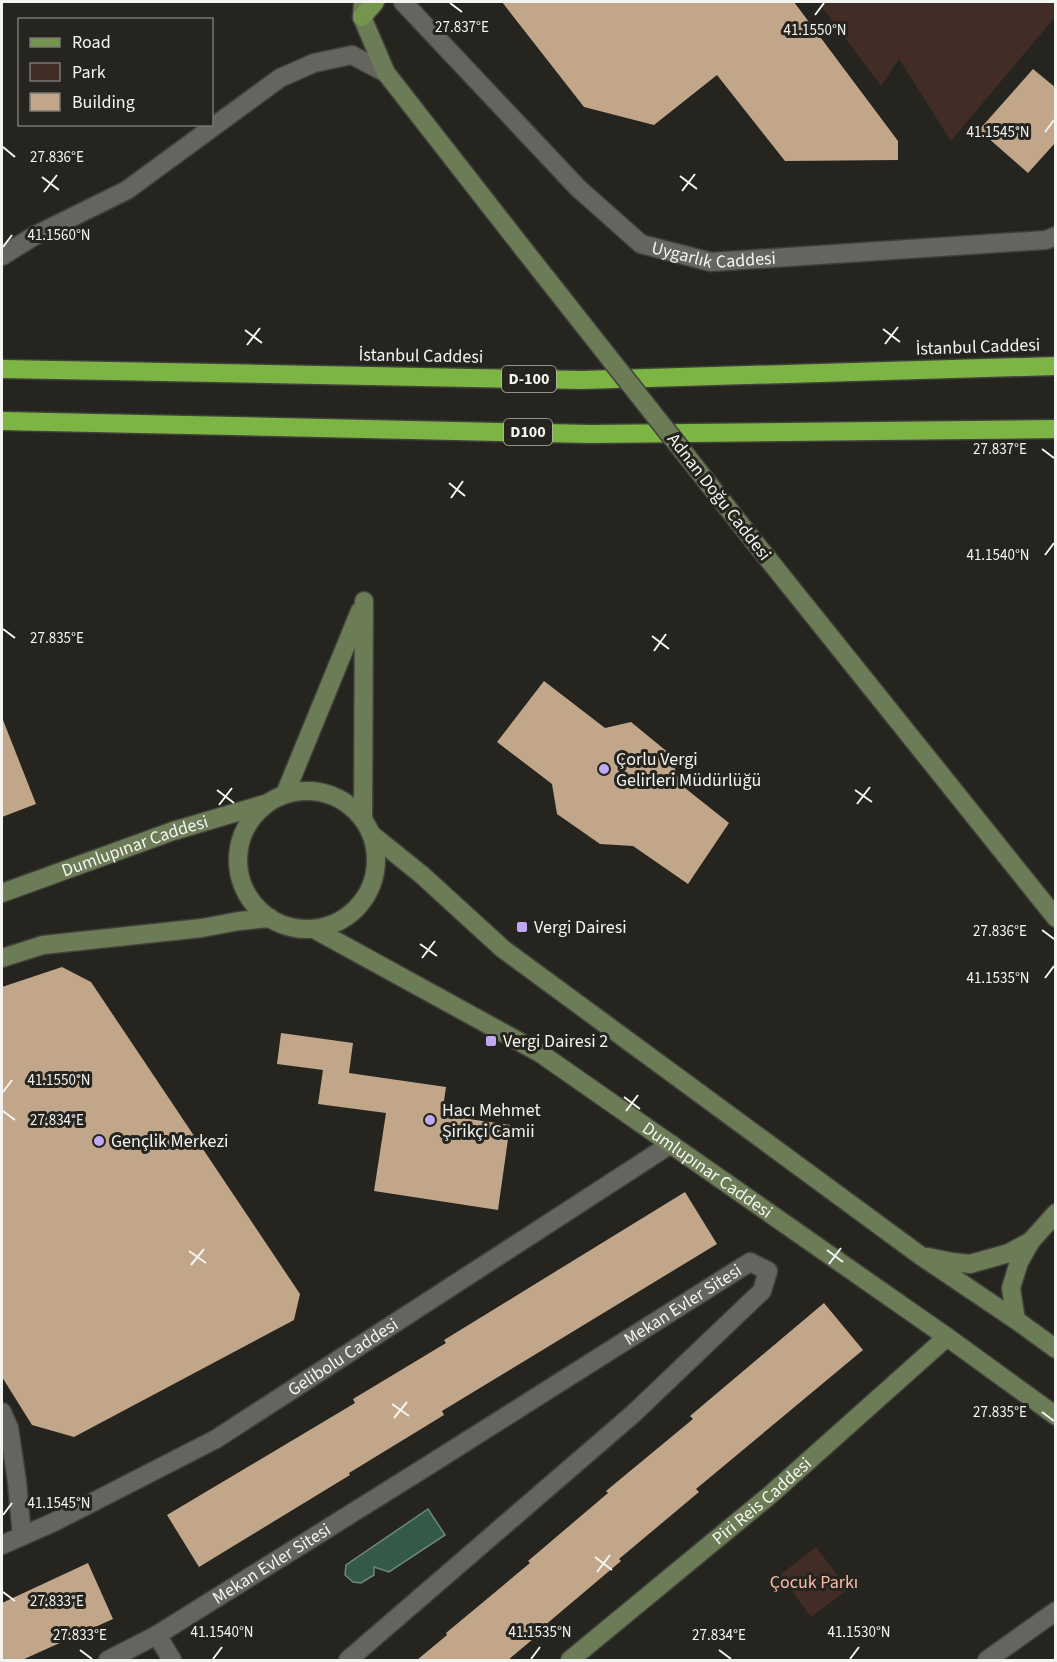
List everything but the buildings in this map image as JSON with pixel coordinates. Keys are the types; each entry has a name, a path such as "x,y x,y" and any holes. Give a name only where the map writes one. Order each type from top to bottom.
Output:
{"highway":[{"name":"İstanbul Caddesi","path":"2,369 581,380 1056,366"},
{"name":"D100","path":"2,421 591,434 1056,429"}],"main road":[{"name":"Adnan Doğu Caddesi","path":"375,2 363,9 386,73 756,544 1056,918"},
{"path":"277,798 364,601 367,826 376,855 374,876 366,895 352,912 334,923 314,929 291,927 270,918 253,903 242,883 238,861 242,838 252,818 277,798 302,791 319,792 336,797 351,806 367,826 503,949 921,1256 1056,1349"},
{"name":"Dumlupınar Caddesi","path":"2,893 173,831 277,798"},
{"path":"2,957 43,945 202,928 270,918"},
{"name":"Dumlupınar Caddesi","path":"314,929 540,1053 947,1337 1056,1416"},
{"path":"1016,1320 1011,1288 1019,1262 1030,1241 1056,1213"},
{"path":"921,1256 970,1264 1009,1253 1030,1241"},
{"name":"Piri Reis Caddesi","path":"570,1660 770,1495 947,1337"}],"street":[{"name":"Uygarlık Caddesi","path":"402,2 578,188 641,244 711,262 1046,240 1056,236"},
{"name":"Adnan Doğu Caddesi","path":"2,256 34,236 127,190 280,78 314,63 352,55 386,73"},
{"name":"Gelibolu Caddesi","path":"2,1545 216,1439 671,1144"},
{"name":"Mekan Evler Sitesi","path":"108,1660 157,1635 750,1262 768,1271 762,1292 633,1414 348,1660"},
{"path":"2,1412 9,1428 22,1536"},
{"path":"987,1660 1056,1611"},
{"path":"157,1635 172,1660"}],"green space":[{"path":"824,2 1055,2 1055,17 951,141 899,59 881,86 821,6"},
{"name":"Çocuk Parkı","path":"816,1547 848,1589 811,1617 780,1575"}],"shaded area":[{"path":"428,1509 445,1535 389,1572 374,1567 374,1575 361,1583 353,1582 345,1575 346,1565"}],"place":[{"name":"Çorlu Vergi Gelirleri Müdürlüğü","path":"604,769"},
{"name":"Vergi Dairesi","path":"522,927"},
{"name":"Vergi Dairesi 2","path":"491,1041"},
{"name":"Hacı Mehmet Şirikçi Camii","path":"430,1120"},
{"name":"Gençlik Merkezi","path":"99,1141"}]}
